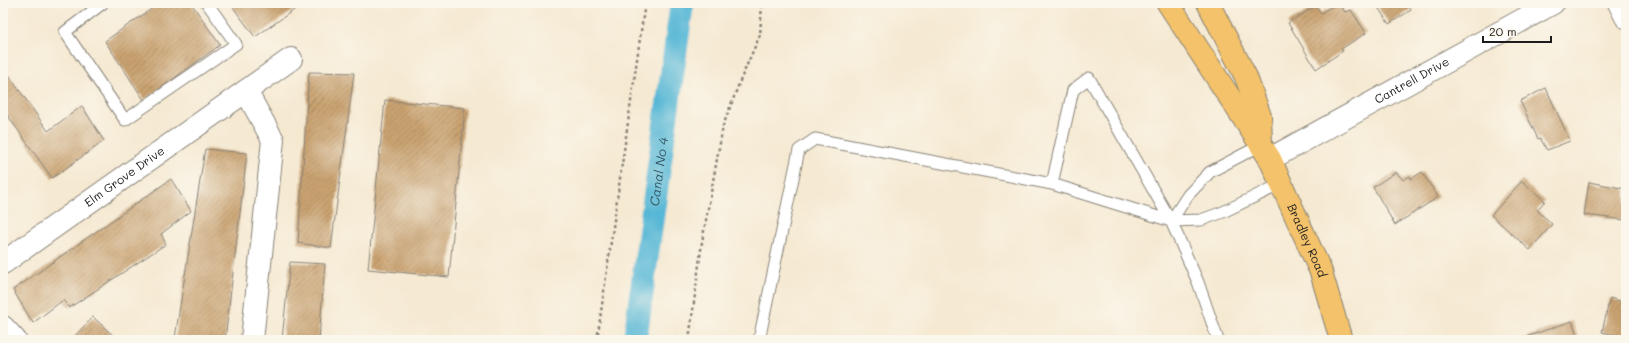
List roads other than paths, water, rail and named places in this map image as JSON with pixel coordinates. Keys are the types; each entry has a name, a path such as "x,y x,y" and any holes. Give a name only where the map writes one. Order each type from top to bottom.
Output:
{"main road":[{"name":"Bradley Road","path":"1168,3 1266,152 1321,272 1341,340"},
{"name":"Bradley Road","path":"1208,3 1246,77 1260,116 1266,152"}],"street":[{"name":"Cantrell Drive","path":"1266,152 1553,3"},
{"path":"1619,3 1626,17"},
{"name":"Elm Grove Drive","path":"3,263 291,59"},
{"path":"246,91 273,140 252,340"},
{"path":"3,327 15,340"}],"lane":[{"path":"103,3 65,32 126,120 236,44 207,3"},
{"path":"1052,184 1073,90 1089,78 1171,221 1198,282 1218,340"},
{"path":"759,340 799,150 815,139 1052,184 1171,221 1201,220 1223,212 1281,184"},
{"path":"1171,221 1188,195 1210,172 1266,152"}],"waterway":[{"name":"Canal No 4","path":"635,340 682,3"}]}
